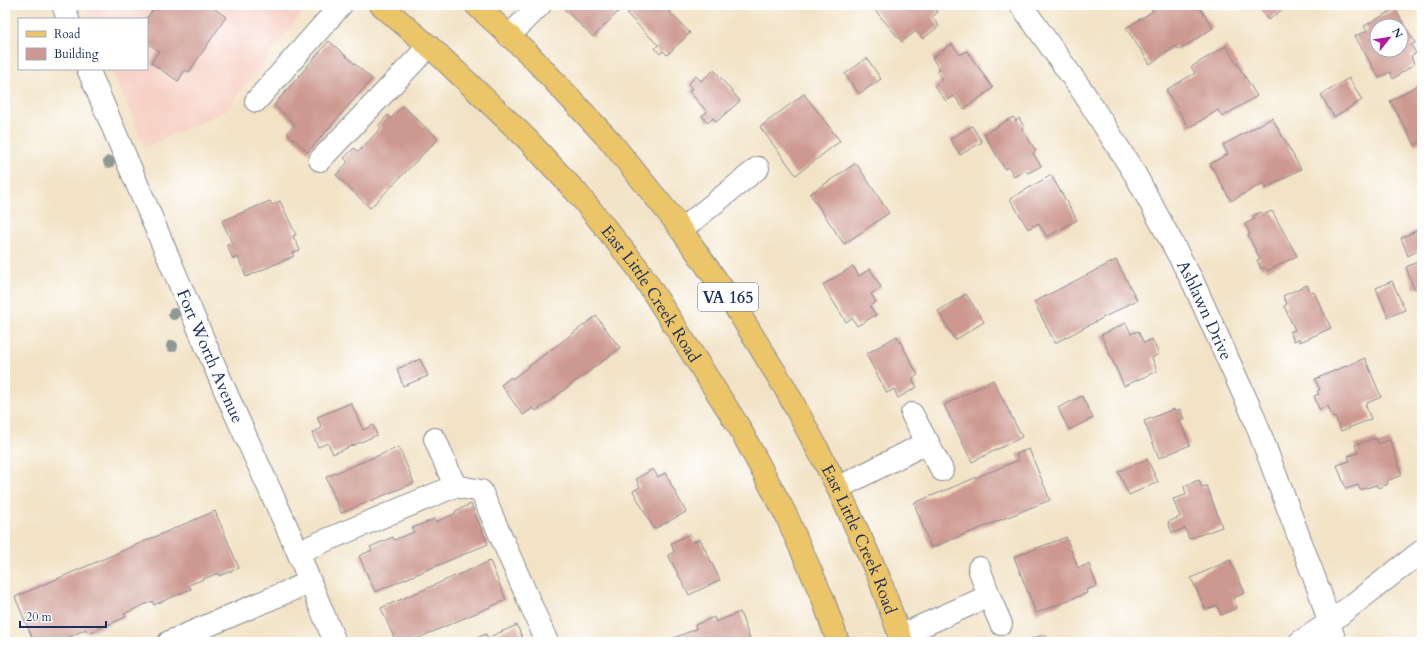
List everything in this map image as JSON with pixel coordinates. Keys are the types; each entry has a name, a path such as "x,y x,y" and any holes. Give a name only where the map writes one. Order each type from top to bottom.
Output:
{"main road":[{"name":"East Little Creek Road","path":"381,5 429,46 527,139 578,194 637,267 735,420 750,447 786,515 823,599 838,642"},
{"name":"East Little Creek Road","path":"476,5 528,53 611,142 681,230 732,302 785,388 838,488 878,575 900,639"}],"street":[{"path":"63,5 68,18"},
{"path":"256,101 341,5"},
{"path":"510,36 540,5"},
{"name":"Ashlawn Drive","path":"1021,5 1083,92 1131,168 1193,282 1253,415 1320,593 1332,633"},
{"path":"320,160 429,46"},
{"name":"Fort Worth Avenue","path":"88,70 227,395 298,552 335,642"},
{"path":"681,230 758,168"},
{"path":"912,414 942,470"},
{"path":"434,439 455,486"},
{"path":"838,488 928,442"},
{"path":"298,552 455,486 481,491 547,642"},
{"path":"1300,642 1332,633 1422,551"},
{"path":"979,568 1001,624"},
{"path":"169,642 310,582"},
{"path":"900,639 990,596"}],"shaded area":[{"path":"84,5 308,5 226,111 145,147 111,70 148,70 148,18 90,18"}],"building":[{"path":"156,5 209,5 226,17 189,72 185,70 178,81 151,63 159,51 148,44 147,18"},
{"path":"568,5 625,5 593,37 564,9"},
{"path":"636,5 663,5 690,33 667,55 663,51 660,54 655,48 658,45 627,14"},
{"path":"878,5 932,5 938,12 932,17 939,26 923,39 916,31 902,42 874,9"},
{"path":"1150,5 1198,5 1213,28 1179,50 1176,46 1150,64 1126,28 1153,11"},
{"path":"1258,5 1289,5 1268,20"},
{"path":"1395,9 1400,18 1379,18"},
{"path":"1369,23 1369,58 1409,58 1409,33 1415,43 1411,45 1416,53 1411,56 1414,64 1393,79 1390,72 1379,78 1355,36 1367,31 1364,26"},
{"path":"329,41 372,79 308,152 287,133 295,124 274,105"},
{"path":"952,44 960,55 967,51 993,88 964,109 954,96 946,101 934,86 942,80 937,72 940,70 932,58"},
{"path":"1226,46 1257,96 1222,117 1218,110 1189,128 1166,90 1195,73 1191,67"},
{"path":"867,58 881,79 859,94 845,74"},
{"path":"714,70 740,101 716,122 713,118 708,123 702,116 707,112 689,91 692,89 688,84 696,76 701,81"},
{"path":"1349,78 1362,100 1334,117 1321,95"},
{"path":"1422,83 1422,141 1415,145 1390,101"},
{"path":"804,94 840,141 796,175 760,127"},
{"path":"403,106 438,139 370,208 336,175 348,162 344,158 354,148 358,152 381,128 379,125 388,115 391,118"},
{"path":"1013,117 1016,121 1019,118 1024,127 1022,129 1036,151 1033,153 1041,166 1028,173 1026,170 1014,177 1009,167 1005,169 984,134"},
{"path":"1272,118 1301,169 1266,188 1263,183 1231,201 1210,164 1228,154 1223,145"},
{"path":"972,126 982,142 960,155 950,139"},
{"path":"856,163 889,213 844,244 810,194"},
{"path":"1051,175 1077,220 1047,237 1038,223 1028,229 1010,199"},
{"path":"270,201 272,205 280,201 296,235 293,236 300,250 292,253 294,256 246,277 238,257 233,259 227,245 232,243 222,221"},
{"path":"1272,211 1297,256 1267,271 1265,267 1261,269 1257,260 1260,259 1248,235 1250,234 1245,224 1255,219 1253,216 1261,212 1263,215"},
{"path":"1422,228 1422,248 1408,256 1401,238"},
{"path":"1116,260 1137,300 1055,343 1034,302"},
{"path":"1422,260 1422,286 1414,289 1406,267"},
{"path":"853,266 859,276 870,269 881,287 871,294 876,302 870,306 876,315 857,326 852,318 846,322 823,285"},
{"path":"1392,281 1405,310 1388,317 1376,288"},
{"path":"1307,285 1311,293 1314,292 1331,328 1300,342 1299,339 1294,341 1290,332 1295,330 1284,306 1287,304 1283,296"},
{"path":"966,294 984,322 955,340 938,311"},
{"path":"596,316 620,348 536,411 533,408 523,415 501,385 511,377 512,379"},
{"path":"1126,323 1131,334 1138,331 1144,343 1152,339 1159,354 1152,358 1157,371 1124,386 1101,335"},
{"path":"897,336 918,375 912,379 917,387 898,398 894,389 887,393 866,354"},
{"path":"1365,358 1381,397 1365,404 1371,419 1341,431 1328,406 1319,409 1314,396 1319,394 1317,391 1320,390 1315,379"},
{"path":"420,359 428,376 403,386 397,369"},
{"path":"993,380 1022,437 972,462 944,405"},
{"path":"1082,396 1093,418 1069,430 1058,408"},
{"path":"351,403 363,430 373,425 377,435 333,454 328,443 318,447 312,433 322,428 317,417"},
{"path":"1174,409 1175,411 1180,409 1184,419 1180,421 1190,445 1159,458 1144,421"},
{"path":"1376,438 1378,444 1390,440 1402,475 1387,481 1388,484 1378,488 1376,485 1360,490 1358,485 1346,489 1337,465 1350,461 1348,456 1358,453 1355,445"},
{"path":"399,447 414,483 341,513 326,477"},
{"path":"1029,449 1050,500 931,548 914,503 1019,460 1016,454"},
{"path":"1147,459 1158,482 1129,495 1118,472"},
{"path":"653,469 658,477 665,473 686,512 654,529 633,491 640,487 636,479"},
{"path":"1199,480 1202,487 1207,486 1222,527 1189,539 1185,528 1172,533 1168,522 1180,517 1173,499 1186,495 1184,486"},
{"path":"471,504 488,544 375,592 359,556 372,550 370,547 393,537 394,540 414,532 412,528 435,519 436,522"},
{"path":"215,511 239,568 219,576 218,573 189,585 191,589 154,605 152,601 124,614 126,617 88,633 86,629 59,642 34,642 15,597"},
{"path":"690,534 694,542 700,539 720,580 689,595 668,555 674,552 671,543"},
{"path":"1066,537 1078,568 1089,564 1097,586 1086,590 1087,593 1036,613 1014,557"},
{"path":"1230,560 1245,593 1233,598 1237,608 1221,615 1217,605 1206,610 1191,578"},
{"path":"490,561 506,600 409,642 396,642 381,608"},
{"path":"740,612 751,642 664,642 696,629 695,625 714,617 716,622"},
{"path":"517,625 524,642 473,642 472,640 486,634 487,638"},
{"path":"1045,634 1048,642 1022,642"}]}
